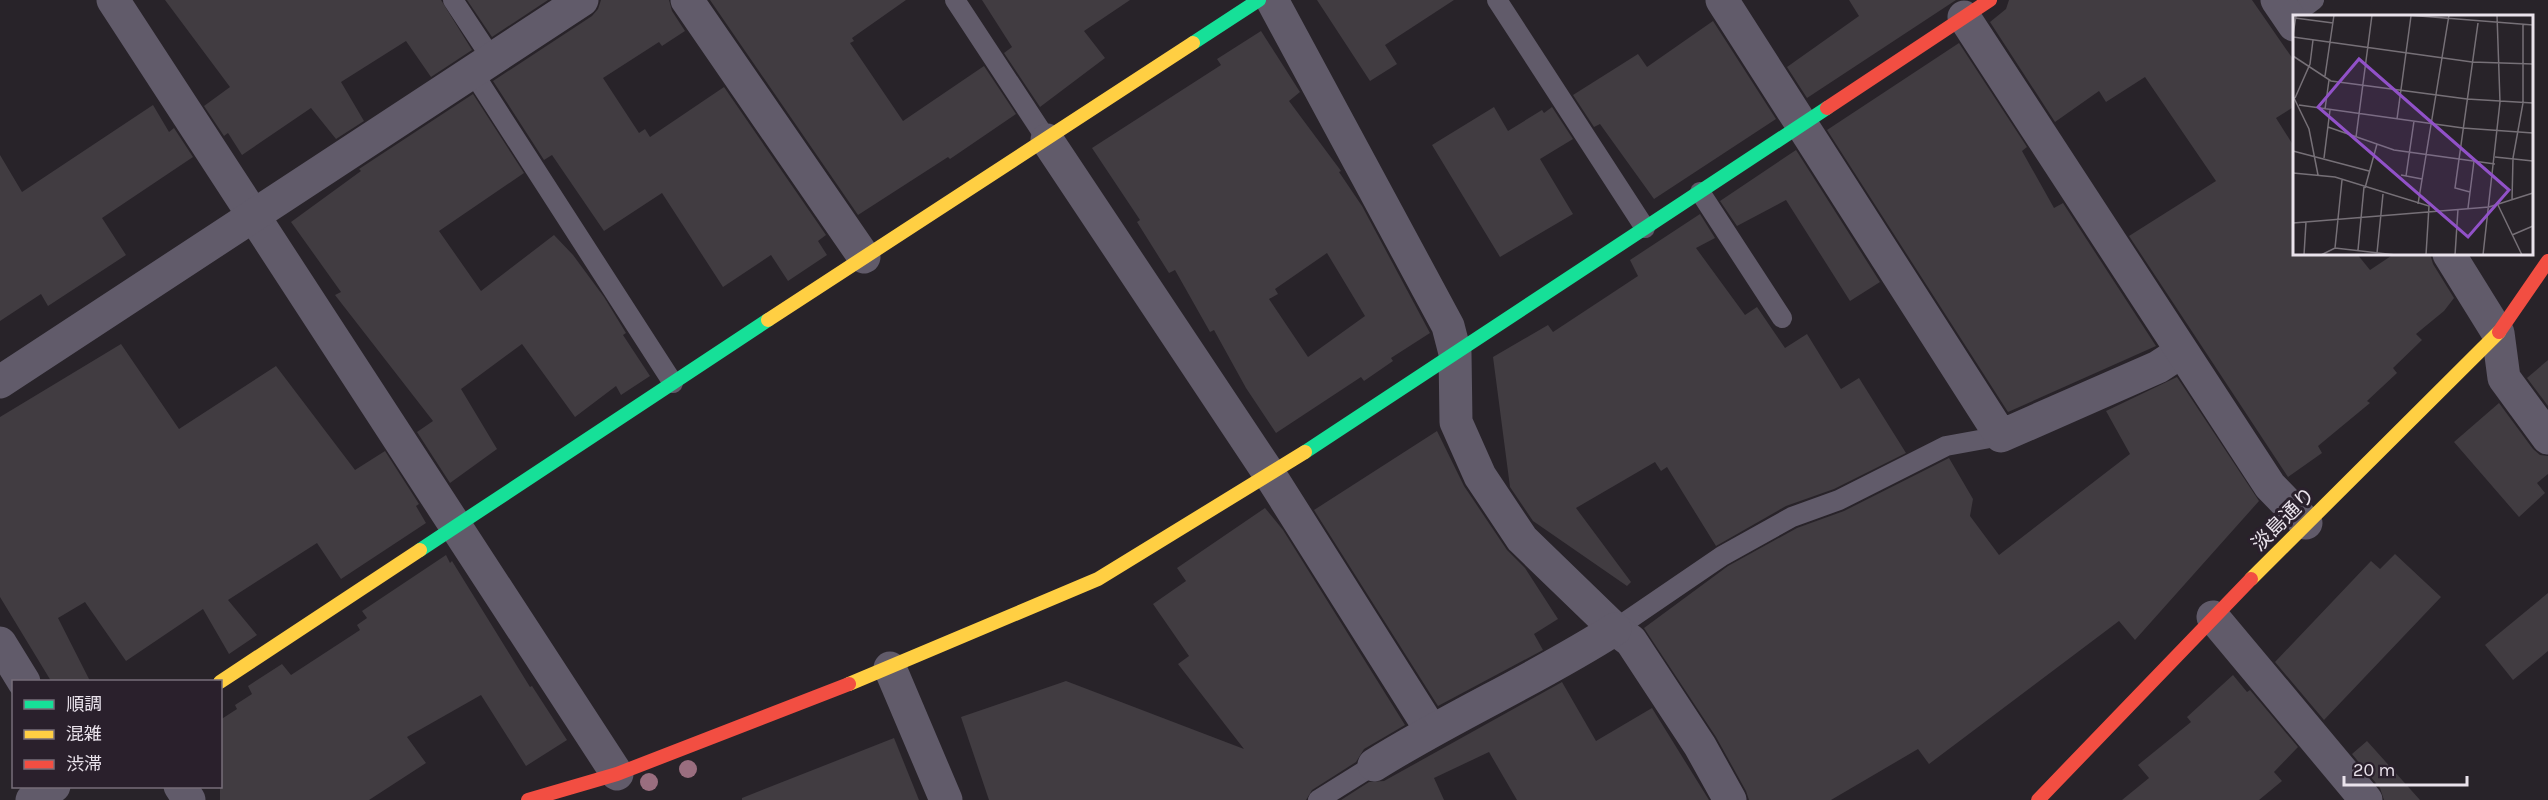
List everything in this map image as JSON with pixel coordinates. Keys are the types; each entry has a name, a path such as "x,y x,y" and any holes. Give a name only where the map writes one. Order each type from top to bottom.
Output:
{"street":[{"path":"113,0 617,774"},
{"path":"0,382 582,0"},
{"path":"687,0 864,257"},
{"path":"222,681 864,257 1259,0"},
{"path":"1272,0 1448,326 1455,353 1456,422 1480,476 1522,539 1615,629 1631,641 1700,746 1730,800"},
{"path":"1722,0 2001,436 2158,367 2181,352"},
{"path":"528,800 617,774 890,668 1098,579 1270,475 1977,8 2181,352 2270,486 2306,523"},
{"path":"1047,140 1270,475 1431,730"},
{"path":"2450,255 2498,333 2504,378 2548,438"},
{"name":"淡島通り","path":"2038,800 2213,617 2498,333 2548,261"},
{"path":"2213,617 2366,800"},
{"path":"1374,765 1431,730 1579,652 1615,629"},
{"path":"0,643 23,680"},
{"path":"890,668 946,800"},
{"path":"32,800 51,788"}],"lane":[{"path":"453,0 482,65 673,383"},
{"path":"955,0 1047,140"},
{"path":"1497,0 1645,228"},
{"path":"1700,192 1782,318"},
{"path":"1615,629 1722,556 1792,516 1839,500 1946,446 2001,436"},
{"path":"1318,800 1374,765"}],"building":[{"path":"165,0 441,0 472,50 431,77 406,41 341,82 364,121 336,139 311,108 242,155 228,133 224,136 204,106 230,87"},
{"path":"467,0 548,0 492,37"},
{"path":"601,0 669,0 672,11 685,31 662,46 659,42 603,78 639,133 645,129 650,137 724,87 826,235 818,241 827,255 788,281 771,255 723,287 662,193 604,231 552,155 544,160 493,81 592,16"},
{"path":"710,0 906,0 852,38 854,41 850,43 903,121 984,66 1016,114 950,159 948,157 858,215"},
{"path":"982,0 1130,0 1084,31 1105,58 1040,107 1004,53 1012,47"},
{"path":"1317,0 1454,0 1385,45 1397,64 1370,81"},
{"path":"1849,0 1956,0 1807,98 1787,67 1859,16"},
{"path":"2009,0 2252,0 2293,59 2293,107 2276,118 2293,145 2293,255 2358,255 2370,270 2392,255 2430,255 2433,264 2454,298 2444,311 2416,334 2422,340 2393,368 2397,373 2367,401 2370,403 2318,446 2322,453 2288,477 2129,236 2216,181 2145,77 2106,102 2099,91 2055,122 1990,22 2006,9"},
{"path":"1713,21 1776,119 1654,199 1600,124 1594,127 1573,95 1638,54 1647,67"},
{"path":"1261,31 1300,92 1289,101 1341,171 1339,172 1362,206 1430,333 1391,358 1393,361 1364,381 1361,377 1276,433 1246,388 1214,330 1210,332 1175,270 1169,273 1137,222 1140,220 1092,148 1221,65 1217,59","holes":["1327,253 1365,316 1308,357 1269,299 1278,294 1275,289"]},
{"path":"1959,43 2027,147 2022,151 2054,208 2063,203 2156,346 2008,412 1827,130"},
{"path":"473,94 524,173 439,231 481,291 554,235 573,255 604,297 626,333 623,335 650,376 621,395 616,386 575,417 522,344 461,389 497,449 450,483 417,432 433,421 335,295 341,292 291,222 361,171 359,169"},
{"path":"153,105 169,132 174,128 193,157 102,218 126,255 48,306 41,294 0,321 0,155 22,192"},
{"path":"1494,107 1508,131 1542,110 1544,113 1552,107 1573,139 1540,159 1573,214 1500,257 1432,145"},
{"path":"1796,150 1880,282 1850,301 1786,200 1737,226 1720,201"},
{"path":"1700,214 1715,238 1696,248 1745,315 1757,307 1785,348 1807,334 1841,389 1859,378 1906,453 1834,489 1786,506 1716,546 1667,467 1661,471 1655,462 1576,508 1631,582 1627,586 1533,521 1510,487 1493,357 1548,325 1553,332 1638,276 1630,260"},
{"path":"121,344 179,429 276,366 355,470 385,451 419,504 416,506 426,523 341,579 317,543 228,600 257,635 229,654 203,609 126,661 85,602 58,618 89,680 50,680 0,597 0,417"},
{"path":"2548,360 2548,406 2527,378"},
{"path":"2177,377 2259,501 2135,640 2119,621 1929,764 1918,749 1831,800 1749,800 1716,737 1644,628 1728,566 1797,528 1844,511 1949,458 1973,499 1970,516 1999,555 2130,454 2106,411"},
{"path":"2499,403 2533,449 2540,455 2548,456 2548,474 2537,483 2545,493 2519,517 2454,442"},
{"path":"1437,431 1464,486 1507,550 1525,568 1558,619 1534,634 1543,650 1438,706 1314,510"},
{"path":"1265,508 1283,530 1405,725 1364,749 1356,762 1312,790 1306,800 989,800 961,717 1066,681 1244,749 1178,664 1189,656 1153,604 1186,581 1177,568"},
{"path":"2395,554 2441,597 2324,720 2275,662 2371,561 2380,569"},
{"path":"446,555 450,563 452,561 530,687 532,686 567,740 526,766 481,695 407,737 426,763 369,800 220,800 222,719 237,709 235,705 252,694 248,686 282,664 291,675 360,630 357,625 367,618 362,611"},
{"path":"2548,593 2548,651 2513,680 2485,645"},
{"path":"2233,675 2247,692 2250,690 2298,747 2274,772 2282,781 2259,800 2122,800 2149,778 2138,765 2191,722 2187,717"},
{"path":"1562,682 1596,741 1652,708 1709,800 1517,800 1489,752 1434,778 1444,800 1341,800 1369,782 1384,781"},
{"path":"894,738 919,800 742,800 742,798"},
{"path":"2367,741 2420,800 2384,800 2380,788 2352,754"}],"traffic: fast":[{"path":"1193,43 1259,0"},
{"path":"1305,452 1827,108"},
{"path":"420,550 768,320"}],"traffic: slow":[{"path":"768,320 1193,43"},
{"path":"2251,579 2499,332"},
{"path":"849,684 1098,579 1305,452"},
{"path":"222,681 420,550"}],"traffic: jam":[{"path":"1827,108 1990,0"},
{"path":"2499,332 2548,261"},
{"path":"2038,800 2251,579"},
{"path":"528,800 617,774 849,684"}]}
